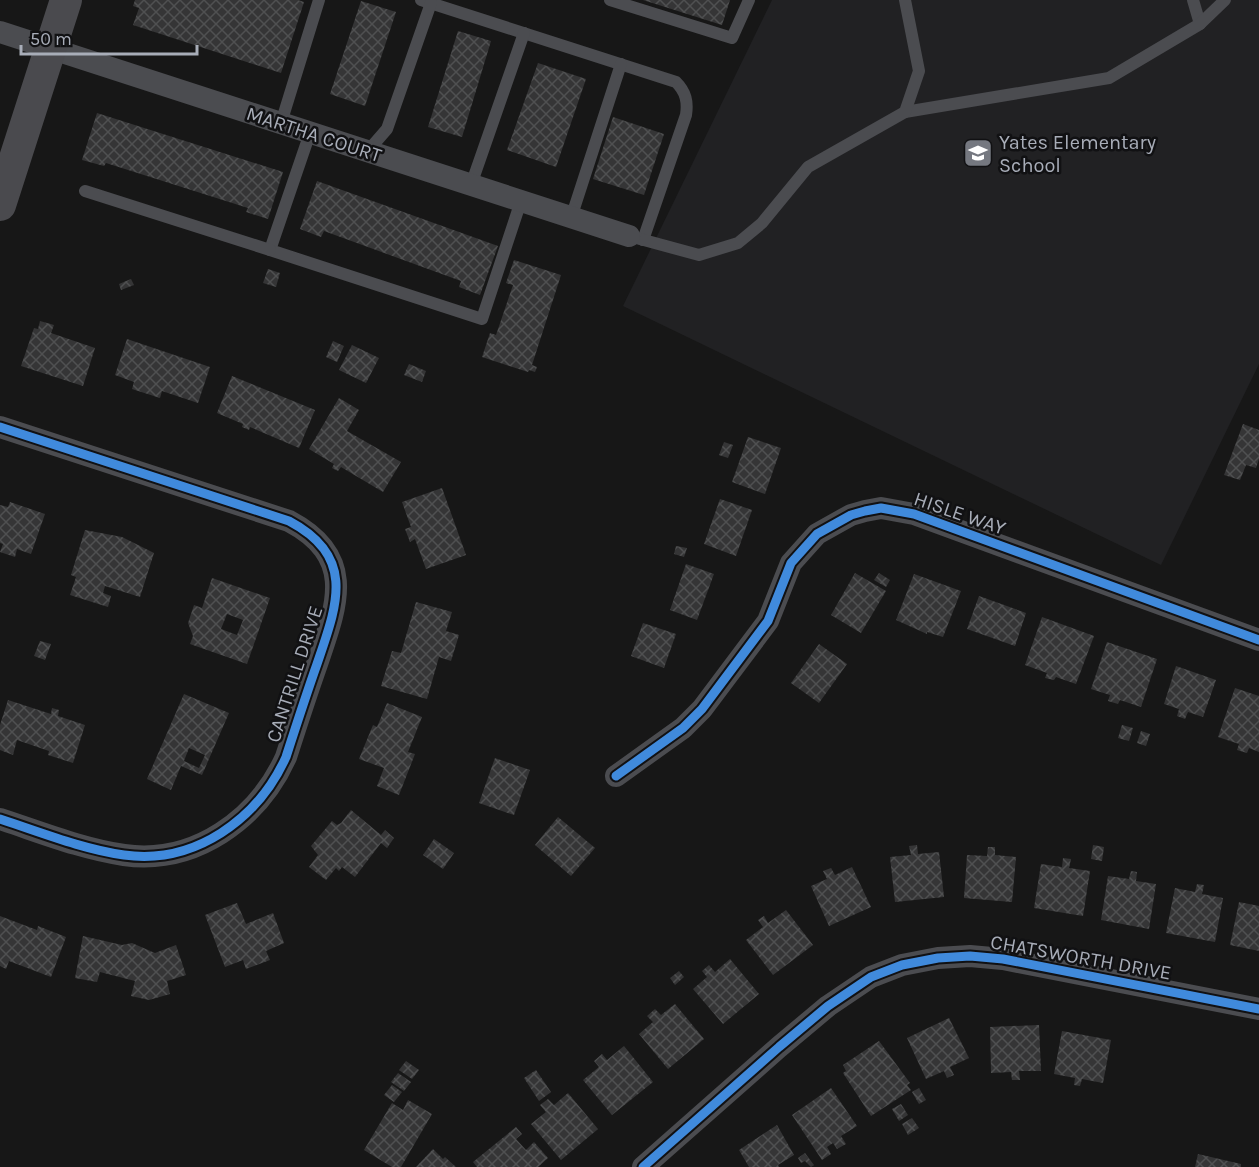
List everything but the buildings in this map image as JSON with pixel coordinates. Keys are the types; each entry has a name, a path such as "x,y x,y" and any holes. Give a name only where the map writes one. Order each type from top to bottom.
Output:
{"street":[{"path":"0,205 66,0"},
{"name":"MARTHA COURT","path":"0,32 636,238"},
{"name":"CANTRILL DRIVE","path":"0,427 289,521 313,536 324,549 333,566 337,598 290,746 276,780 251,811 233,826 199,845 176,852 126,856 0,819"},
{"name":"HISLE WAY","path":"616,776 683,728 702,709 768,621 790,563 802,549 833,524 865,511 881,508 914,513 1259,640"},
{"name":"CHATSWORTH DRIVE","path":"644,1167 668,1159 828,1006 872,977 902,965 970,956 1003,959 1259,1009"}],"lane":[{"path":"281,123 319,0"},
{"path":"610,0 732,38 749,0"},
{"path":"905,0 919,71 905,112"},
{"path":"1193,0 1200,24"},
{"path":"367,152 387,129 426,2 676,82 682,88 687,106 636,238 699,255 738,243 762,223 808,166 905,112 1109,78 1200,24 1225,0"},
{"path":"471,185 524,33"},
{"path":"571,218 621,64"},
{"path":"270,250 310,133"},
{"path":"84,191 482,319 521,201"}],"shaded area":[{"name":"Yates Elementary School","path":"772,0 1259,0 1259,364 1161,565 623,306"}],"cycle path":[{"path":"0,427 289,521 311,535 325,550 333,567 336,584 331,622 286,757 259,800 221,833 199,845 175,853 150,856 124,855 77,844 0,819"},
{"path":"616,776 683,728 702,709 768,621 791,563 817,534 851,515 865,511 881,508 914,514 1259,640"},
{"path":"643,1167 828,1006 871,977 902,965 938,958 970,956 1003,959 1259,1009"}],"place":[{"name":"Yates Elementary School","path":"978,153"}]}
